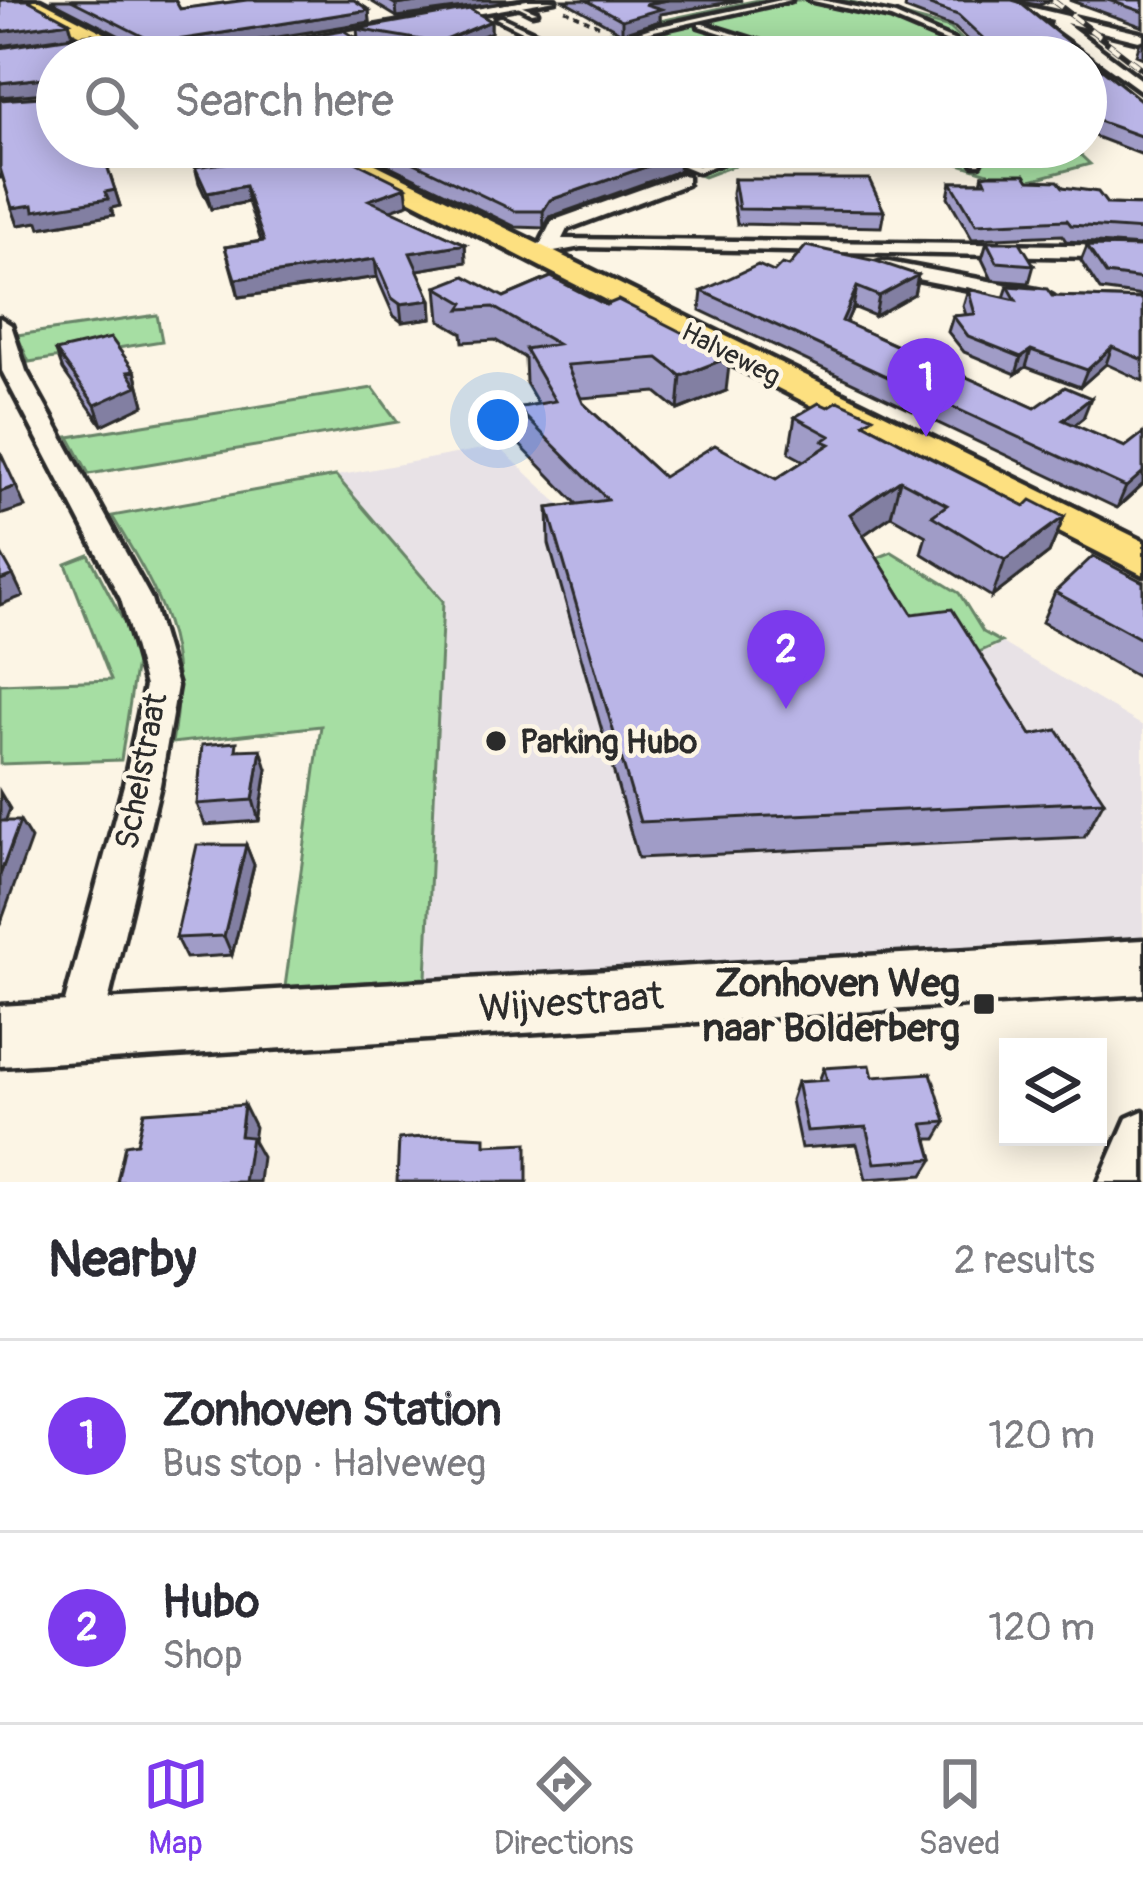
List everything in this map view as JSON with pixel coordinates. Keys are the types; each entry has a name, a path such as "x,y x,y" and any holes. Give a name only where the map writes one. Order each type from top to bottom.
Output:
{"main road":[{"path":"26,0 84,36"},
{"name":"Halveweg","path":"366,168 538,247 1143,560"}],"street":[{"path":"985,0 1143,38"},
{"path":"1065,0 1107,29 1143,26"},
{"path":"330,36 550,2"},
{"path":"365,8 393,26"},
{"path":"1052,16 1077,36"},
{"path":"1107,60 1143,88"},
{"path":"538,247 559,225 681,180"},
{"path":"538,247 1143,252"},
{"path":"826,248 979,289 1060,298"},
{"name":"Schelstraat","path":"0,325 14,371 136,599 161,686 142,785 79,1031"},
{"name":"Wijvestraat","path":"0,1036 1143,967"},
{"path":"1124,1182 1143,1134"}],"lane":[{"path":"636,36 670,24 699,24 788,0"},
{"path":"812,0 920,25 941,36"},
{"path":"520,5 534,12"},
{"path":"499,18 536,36"},
{"path":"699,24 738,36"}],"path":[{"path":"550,2 616,34"}],"shaded area":[{"path":"498,446 590,533 991,650 1001,642 1143,726 1143,936 426,978 443,601 336,476"}],"green space":[{"path":"758,0 845,0 950,28 958,36 590,36"},
{"path":"681,168 728,168 704,177"},
{"path":"972,168 1075,168 1020,183"},
{"path":"157,315 162,341 29,362 17,335"},
{"path":"373,388 398,422 89,474 69,437"},
{"path":"336,476 443,601 426,978 285,987 321,726 172,743 177,708 174,649 157,597 112,516"},
{"path":"892,552 959,593 983,632 1001,642 979,652 909,642 862,564"},
{"path":"89,555 138,649 121,760 0,764 0,684 111,680 66,564"}],"building":[{"path":"0,0 28,0 69,22 0,32"},
{"path":"71,0 175,0 180,9 247,0 354,0 369,10 203,36 142,36"},
{"path":"388,0 430,0 396,5"},
{"path":"586,0 668,0 645,4 661,9 622,20"},
{"path":"916,0 1012,0 1061,36 981,36 958,15"},
{"path":"1108,0 1143,0 1143,12"},
{"path":"470,9 491,21 456,36 398,36 357,29"},
{"path":"343,30 352,36 308,36"},
{"path":"36,43 36,79 0,83 0,48"},
{"path":"1107,73 1143,102 1143,137 1107,124"},
{"path":"36,97 36,168 108,168 115,190 105,192 108,199 34,211 33,205 12,208 0,168 0,100"},
{"path":"195,168 368,168 406,187 369,200 465,244 410,253 431,300 400,304 392,298 375,259 235,279 225,247 264,241 245,186 207,193"},
{"path":"425,168 642,168 550,200 543,211 515,211"},
{"path":"1025,174 1029,180 1058,181 1063,187 1098,192 1107,204 1143,205 1143,230 1071,225 1067,220 976,224 951,182 986,182 983,175"},
{"path":"734,179 869,179 884,211 739,209"},
{"path":"987,242 1020,242 1034,265 997,262"},
{"path":"806,246 918,275 879,296 857,287 842,321 1035,408 1065,387 1091,398 1063,420 1125,447 1143,433 1143,472 1126,487 702,291 758,265 774,272 782,264 789,266"},
{"path":"1087,246 1143,247 1143,279 1106,274"},
{"path":"465,276 504,297 551,277 606,305 618,300 730,357 681,376 658,358 567,365 583,403 663,477 715,445 776,479 830,444 823,441 830,436 795,417 819,403 828,407 838,401 873,417 864,423 924,455 1025,506 1031,500 1064,517 1005,560 932,516 947,505 900,480 850,514 912,614 952,609 1031,735 1057,730 1104,801 640,822 548,508 608,500 517,408 555,401 525,349 557,344 493,307 460,309 464,303 437,287"},
{"path":"1008,286 1047,289 1052,296 1143,299 1143,360 1112,347 1087,370 1031,350 1021,357 968,336 953,316 975,314 968,289 1016,300"},
{"path":"111,338 135,371 128,372 137,386 95,405 56,351"},
{"path":"0,452 16,486 0,492"},
{"path":"0,552 13,575 0,580"},
{"path":"1093,556 1143,582 1143,640 1055,592"},
{"path":"237,742 236,750 261,749 253,800 197,804 202,745"},
{"path":"0,821 20,821 0,875"},
{"path":"197,845 246,845 224,936 176,938"},
{"path":"870,1065 873,1077 931,1073 946,1122 923,1124 933,1159 875,1163 866,1127 807,1131 797,1082 827,1080 824,1068"},
{"path":"244,1105 240,1136 251,1137 244,1182 117,1182 125,1145 137,1143 144,1112"},
{"path":"485,1137 485,1145 527,1143 527,1182 397,1182 399,1139"}],"railway":[{"path":"1052,0 1099,36"},
{"path":"1107,42 1143,70"}],"place":[{"name":"Zonhoven Station","path":"926,437"},
{"name":"Hubo","path":"786,709"},
{"name":"Parking Hubo","path":"496,741"},
{"name":"Zonhoven Weg naar Bolderberg","path":"984,1004"}]}
